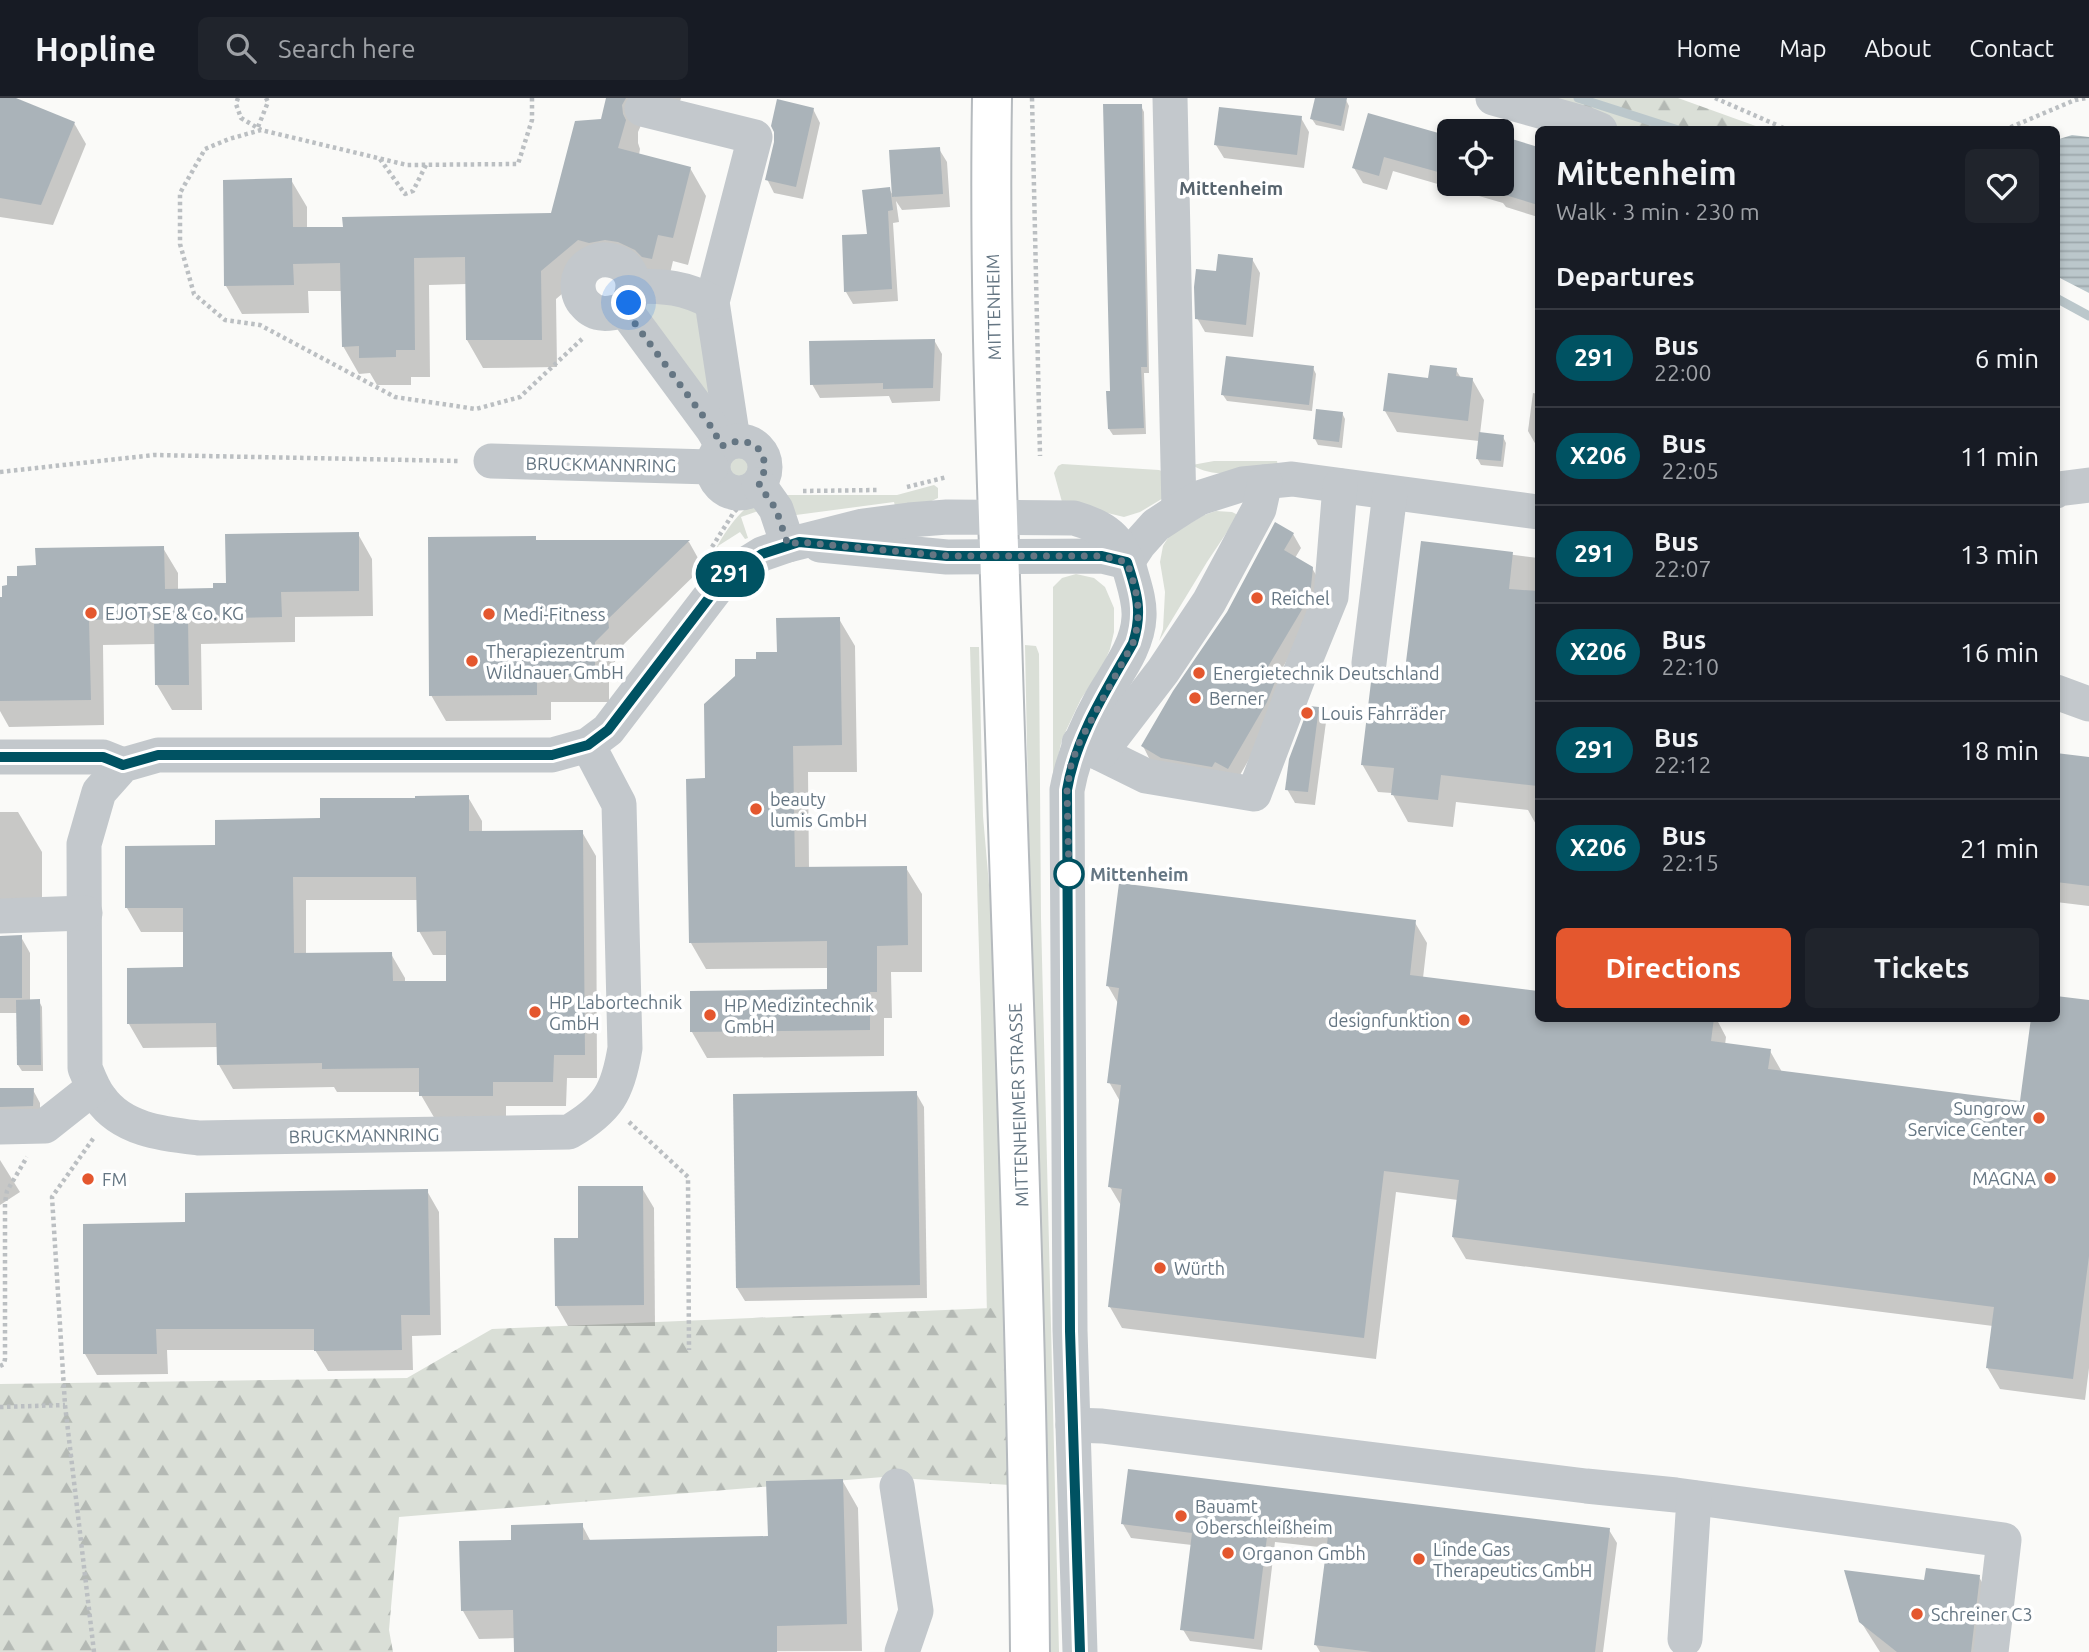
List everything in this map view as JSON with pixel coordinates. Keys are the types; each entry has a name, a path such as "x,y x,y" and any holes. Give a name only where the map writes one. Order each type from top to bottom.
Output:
{"main road":[{"name":"MITTENHEIM","path":"992,98 992,260 998,517"},
{"name":"MITTENHEIMER STRASSE","path":"998,517 1017,1047 1030,1652"}],"street":[{"path":"1170,98 1179,510"},
{"path":"1493,98 1592,126"},
{"path":"642,109 755,137 712,302 722,451"},
{"path":"712,302 693,292 672,286 620,303 712,428 722,451"},
{"name":"BRUCKMANNRING","path":"491,461 722,451 747,441 758,448 765,460 763,490"},
{"path":"1127,562 1156,526 1179,510 1199,498 1243,484 1292,479 1535,512"},
{"path":"1080,1652 1070,1331 1067,790 1071,765 1163,671 1209,602 1259,509 1265,482"},
{"path":"2060,489 2089,485"},
{"path":"1089,748 1146,776 1254,794 1331,597 1340,486"},
{"path":"763,490 776,509 793,544"},
{"path":"1369,663 1390,493"},
{"path":"0,1127 45,1126 103,1099 85,1068 85,844 99,792 123,765 158,755 552,755 588,745 608,730 725,577 762,554 793,544 863,526 947,517 1074,518 1092,523 1108,532 1120,546 1127,562 1139,618 1133,643 1089,748"},
{"path":"793,544 934,556 1102,556 1127,562"},
{"path":"2060,693 2089,704"},
{"name":"BRUCKMANNRING","path":"103,1099 137,1127 200,1138 569,1132 590,1119 607,1103 621,1070 625,1048 619,804 588,745"},
{"path":"0,757 103,757 123,765"},
{"path":"0,916 85,913"},
{"path":"1073,1424 1694,1497 2004,1540 1991,1652"},
{"path":"897,1486 916,1611 902,1652"},
{"path":"1685,1639 1694,1497"}],"path":[{"path":"238,98 236,104 241,118 260,128 407,165 518,164 532,120 532,98"},
{"path":"260,128 268,102 266,98"},
{"path":"1032,98 1040,456"},
{"path":"1715,98 1773,126"},
{"path":"2013,126 2075,100 2087,98"},
{"path":"260,128 205,149 180,193 180,244 194,294 225,320 260,324 395,397 476,409 520,397 620,303"},
{"path":"379,159 405,194 413,191 426,165"},
{"path":"0,471 154,455 491,461"},
{"path":"895,490 947,477"},
{"path":"712,548 734,512 763,490 881,490"},
{"path":"94,1652 65,1405 52,1197 103,1099"},
{"path":"607,1103 688,1177 689,1350"},
{"path":"0,1366 5,1359 7,1191 45,1126"},
{"path":"0,1407 65,1405"}],"green space":[{"path":"1518,98 1678,98 1756,126 1607,126"},
{"path":"640,302 694,304 725,429"},
{"path":"741,449 756,460 756,468 749,481 741,484 733,483 724,477 722,460"},
{"path":"1214,461 1277,461 1278,466 1223,473 1202,470 1192,465"},
{"path":"1062,464 1159,470 1166,473 1165,497 1140,512 1124,517 1062,502 1054,473"},
{"path":"934,485 938,488 938,498 921,506 896,510 894,502 796,515 787,495 897,495"},
{"path":"754,503 761,510 741,517 748,538 745,539 740,532 718,546 722,553 713,561 717,547 728,529 748,506"},
{"path":"1216,511 1232,512 1240,516 1207,562 1159,641 1163,629 1165,592 1160,562 1163,546 1169,536 1204,515"},
{"path":"1076,574 1094,578 1105,587 1114,608 1114,632 1103,666 1081,699 1062,739 1053,780 1053,587 1062,578"},
{"path":"1025,645 1036,646 1039,654 1041,918 1059,1652 1045,1652"},
{"path":"970,647 979,647 983,816 999,1000 1012,1357 988,1366 981,1018"},
{"path":"1016,1307 1010,1485 883,1477 399,1517 389,1630 393,1652 0,1652 0,1384 407,1378 492,1329"}],"shaded area":[{"path":"2072,135 2089,137 2089,293 2060,278 2060,139"}],"building":[{"path":"0,98 16,98 75,122 41,205 0,198"},
{"path":"606,98 626,98 622,105 626,120 618,148 691,167 673,238 658,235 652,259 642,257 635,250 618,242 605,240 589,243 578,240 541,271 542,340 466,340 465,257 414,258 415,350 396,350 396,357 359,358 359,346 342,347 340,263 293,264 294,285 224,286 223,180 292,178 293,227 343,227 342,217 551,213 575,121 601,119"},
{"path":"1315,98 1347,98 1341,126 1310,119"},
{"path":"777,99 814,108 796,187 765,180 774,142 771,126"},
{"path":"1103,104 1142,104 1147,367 1141,367 1144,428 1108,429 1106,391 1110,391"},
{"path":"1219,107 1302,116 1297,155 1214,145"},
{"path":"1368,113 1437,133 1437,172 1384,157 1379,176 1352,168"},
{"path":"1514,140 1535,146 1535,204 1509,196 1514,196"},
{"path":"940,147 943,194 892,197 889,150"},
{"path":"890,187 893,210 888,211 892,289 844,292 842,235 867,234 862,190"},
{"path":"1218,254 1253,258 1246,325 1195,319 1196,269 1216,271"},
{"path":"935,339 933,388 883,389 883,383 810,385 809,341"},
{"path":"1226,356 1314,366 1309,405 1221,395"},
{"path":"1430,365 1457,368 1456,376 1473,378 1468,421 1383,411 1388,373 1428,378"},
{"path":"1316,409 1343,412 1339,442 1313,439"},
{"path":"1479,432 1504,435 1501,461 1476,459"},
{"path":"1275,522 1294,533 1284,550 1313,567 1310,596 1266,670 1277,677 1267,702 1228,769 1215,762 1212,767 1161,758 1141,746 1173,691 1227,612"},
{"path":"359,532 359,591 281,592 282,617 188,619 189,685 155,685 154,618 89,620 91,700 0,701 2,586 7,585 7,576 17,576 17,566 36,565 35,548 164,546 165,589 213,588 213,583 226,583 225,534"},
{"path":"536,536 536,540 690,540 608,619 609,628 595,642 595,677 537,677 537,695 429,696 428,537"},
{"path":"1421,541 1513,552 1509,589 1535,591 1535,786 1441,775 1438,800 1391,795 1394,768 1361,765 1371,682 1385,675 1404,678"},
{"path":"840,617 842,745 793,746 795,867 907,866 908,945 877,946 877,992 870,992 870,1030 690,1032 690,991 827,989 827,941 689,943 686,779 705,778 704,704 735,676 735,659 756,659 756,652 777,652 776,618"},
{"path":"1309,706 1319,707 1308,792 1285,790 1289,759"},
{"path":"2060,753 2089,757 2089,886 2060,882"},
{"path":"469,795 469,831 583,830 585,1055 554,1055 553,1082 493,1082 493,1096 419,1096 419,1068 322,1069 322,1063 217,1065 216,1023 127,1024 127,968 183,967 183,908 125,908 125,846 215,845 215,820 320,818 320,798","holes":["293,877 416,877 417,932 446,931 446,981 393,981 392,952 294,953"]},
{"path":"1119,883 1416,920 1410,975 1535,991 1535,1022 1713,1022 1711,1041 1771,1049 1768,1069 2020,1101 2030,1022 2060,1022 2060,996 2089,1000 2089,1256 2073,1379 1986,1368 1994,1307 1452,1237 1459,1180 1384,1171 1364,1338 1108,1307 1122,1189 1108,1187 1121,1085 1107,1083 1119,988 1106,986"},
{"path":"22,935 22,998 0,998 0,936"},
{"path":"40,999 41,1065 17,1065 16,1000"},
{"path":"0,1088 34,1088 33,1106 0,1107"},
{"path":"917,1091 920,1285 736,1288 733,1094"},
{"path":"578,1186 643,1186 644,1305 555,1306 554,1238 578,1238"},
{"path":"428,1189 430,1315 401,1315 402,1350 314,1351 314,1329 156,1329 157,1354 83,1354 83,1224 185,1222 185,1193"},
{"path":"1128,1469 1610,1528 1595,1652 1372,1652 1314,1645 1328,1536 1268,1529 1254,1639 1180,1630 1192,1533 1121,1524"},
{"path":"843,1479 847,1624 777,1626 777,1652 514,1652 513,1610 461,1611 459,1541 511,1540 511,1525 583,1523 583,1540 768,1536 766,1481"},
{"name":"Schreiner C3","path":"1926,1568 1980,1575 1971,1652 1897,1652 1859,1622 1844,1570 1924,1580"}],"waterway":[{"path":"1578,98 1666,126"},
{"path":"2060,300 2089,316"}],"bus line":[{"name":"291","path":"0,757 103,757 123,765 158,755 552,755 588,745 608,730 725,577 762,554 788,545 799,542 867,550 999,558 1102,556 1127,562 1136,590 1139,618 1137,631 1079,743 1071,765 1067,790 1070,1331 1080,1652"}],"place":[{"name":"Reichel","path":"1257,598"},
{"name":"EJOT SE & Co. KG","path":"91,613"},
{"name":"Medi-Fitness","path":"489,614"},
{"name":"Therapiezentrum Wildnauer GmbH","path":"472,661"},
{"name":"Energietechnik Deutschland","path":"1199,673"},
{"name":"Berner","path":"1195,698"},
{"name":"Louis Fahrräder","path":"1307,713"},
{"name":"beauty lumis GmbH","path":"756,809"},
{"name":"Mittenheim","path":"1069,874"},
{"name":"HP Labortechnik GmbH","path":"535,1012"},
{"name":"HP Medizintechnik GmbH","path":"710,1015"},
{"name":"designfunktion","path":"1464,1020"},
{"name":"Sungrow Service Center","path":"2039,1118"},
{"name":"MAGNA","path":"2050,1178"},
{"name":"FM","path":"88,1179"},
{"name":"Würth","path":"1160,1268"},
{"name":"Bauamt Oberschleißheim","path":"1181,1516"},
{"name":"Organon Gmbh","path":"1228,1553"},
{"name":"Linde Gas Therapeutics GmbH","path":"1419,1559"},
{"name":"Schreiner C3","path":"1917,1614"}],"district":[{"name":"Mittenheim","path":"1231,188"}],"route":[{"path":"629,303 625,310 712,428 722,446 733,440 747,441 758,448 765,460 765,473 759,485 776,509 788,545 799,542 867,550 999,558 1102,556 1127,562 1136,590 1139,618 1137,631 1079,743 1071,765 1067,790 1069,874"}]}
